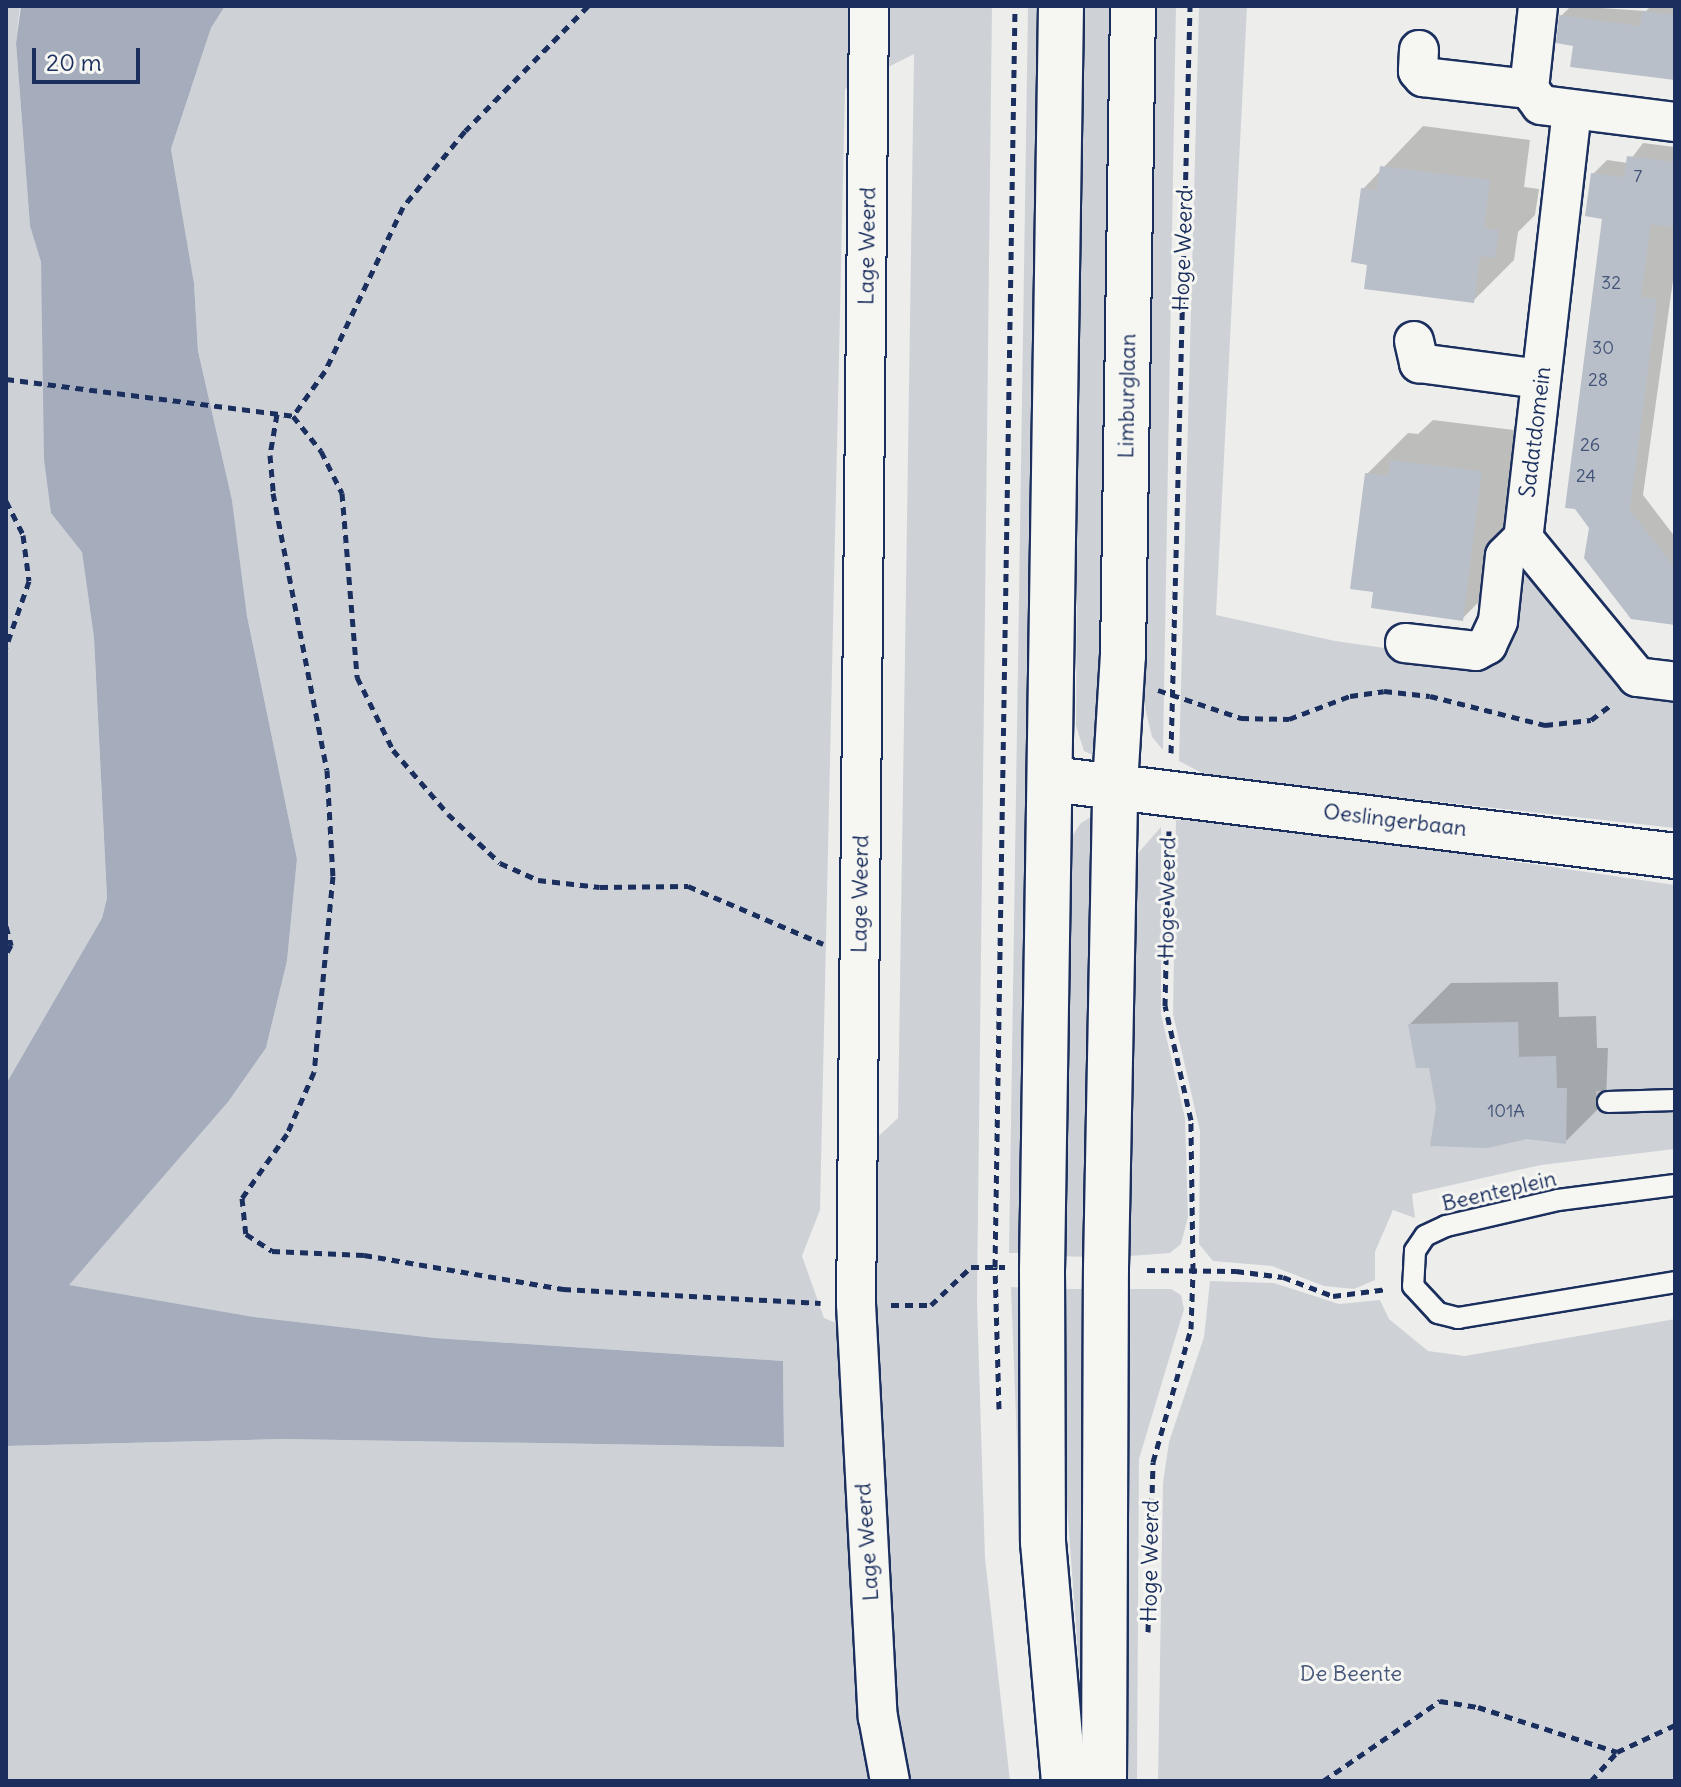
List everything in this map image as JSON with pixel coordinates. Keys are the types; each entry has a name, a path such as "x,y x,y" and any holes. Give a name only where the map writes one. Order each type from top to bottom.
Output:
{"main road":[{"path":"1061,6 1043,1542 1064,1781"},
{"name":"Limburglaan","path":"1115,785 1123,656 1133,6"},
{"name":"Oeslingerbaan","path":"1051,779 1675,856"},
{"path":"1104,1781 1102,1603 1115,785"}],"street":[{"name":"Lage Weerd","path":"869,6 856,1304 878,1717 890,1781"},
{"path":"1538,6 1529,89 1541,105 1675,122"},
{"path":"1419,50 1418,71 1423,77 1529,89"},
{"name":"Sadatdomein","path":"1523,538 1572,110"},
{"path":"1414,341 1419,363 1541,379"},
{"path":"1405,643 1476,651 1487,645 1498,621 1505,556 1523,538 1637,677 1675,682"}],"lane":[{"path":"1608,1102 1675,1100"},
{"name":"Beenteplein","path":"1413,1286 1415,1251 1425,1236 1446,1226 1558,1200 1675,1185"},
{"path":"1413,1286 1438,1313 1458,1318 1675,1282"}],"path":[{"path":"293,416 325,371 403,207 465,131 588,6"},
{"name":"Hoge Weerd","path":"1148,1635 1153,1462 1191,1329 1193,1271 1191,1120 1165,1006 1190,6"},
{"path":"6,379 293,416 321,451 342,493 357,677 393,750 448,814 500,863 538,880 600,887 688,886 825,945 859,949"},
{"path":"277,414 270,455 273,493 327,770 333,876 314,1072 287,1134 242,1198 246,1234 272,1251 364,1255 563,1289 856,1304"},
{"path":"6,501 23,535 29,581 6,647"},
{"path":"1171,691 1241,718 1289,719 1350,696 1384,691 1430,696 1523,721 1568,725 1607,710 1637,677"},
{"path":"6,926 11,945 6,954"},
{"path":"902,1305 931,1305 971,1267 995,1267"},
{"path":"1193,1271 1283,1277 1333,1296 1413,1286"},
{"path":"1323,1781 1440,1701 1478,1707 1617,1752"},
{"path":"1591,1781 1617,1752 1675,1725"}],"green space":[{"path":"6,6 20,6 16,43 30,226 41,262 51,513 82,551 94,638 107,898 102,918 6,1084"},
{"path":"225,6 992,6 977,1301 985,1558 1010,1781 6,1781 6,1446 282,1439 784,1447 783,1361 435,1338 254,1317 68,1285 228,1102 266,1048 287,961 297,859 247,616 232,500 198,351 194,283 171,149 211,28","holes":["914,54 898,1118 869,1145 877,1361 844,1445 836,1323 824,1318 802,1256 820,1210 845,89"]},
{"path":"1028,6 1051,6 1032,1253 1009,1253"},
{"path":"1071,6 1116,6 1100,758 1084,751 1076,726 1078,416 1065,353"},
{"path":"1152,6 1176,6 1163,750 1152,737 1142,695"},
{"path":"1199,6 1247,6 1216,615 1335,641 1499,664 1517,573 1527,571 1675,693 1675,828 1208,776 1179,761"},
{"path":"1096,814 1093,1257 1052,1256 1068,842 1081,823"},
{"path":"1176,820 1232,820 1675,885 1675,1089 1596,1091 1598,1110 1675,1109 1675,1149 1541,1165 1412,1194 1415,1218 1393,1210 1375,1252 1375,1280 1354,1289 1324,1286 1272,1266 1213,1261 1199,1244 1200,1131 1173,1014"},
{"path":"1161,827 1161,1014 1185,1118 1188,1217 1181,1244 1170,1253 1117,1257 1132,860"},
{"name":"De Beente","path":"1210,1281 1274,1283 1339,1304 1380,1300 1389,1319 1428,1351 1465,1356 1675,1319 1675,1781 1158,1781 1163,1483 1169,1442 1204,1337"},
{"path":"1011,1287 1028,1288 1043,1781 1021,1547"},
{"path":"1051,1289 1093,1289 1083,1718 1054,1334"},
{"path":"1117,1289 1171,1289 1181,1295 1184,1309 1139,1459 1137,1781 1117,1781"}],"water":[{"path":"21,6 225,6 211,28 171,149 194,283 198,351 232,500 247,616 297,859 287,961 266,1048 228,1102 69,1285 254,1317 435,1338 783,1361 784,1447 282,1439 6,1446 6,1084 102,918 107,898 94,638 82,552 51,513 44,459 41,262 30,226 16,43"}],"building":[{"path":"1642,11 1675,15 1675,80 1570,67 1573,46 1556,43 1559,15 1640,26"},
{"path":"1627,156 1675,162 1675,228 1651,224 1641,297 1657,299 1630,510 1675,568 1675,625 1631,619 1584,558 1589,528 1575,509 1565,508 1602,219 1585,216 1591,173 1624,177"},
{"path":"1380,166 1490,180 1484,228 1499,230 1495,258 1480,256 1474,303 1364,289 1367,265 1351,262 1361,188 1377,190"},
{"path":"1390,460 1482,471 1463,621 1371,608 1373,592 1350,589 1365,473 1388,476"},
{"path":"1518,1022 1519,1057 1556,1056 1557,1088 1567,1088 1566,1144 1527,1139 1487,1148 1430,1146 1436,1107 1429,1068 1416,1068 1408,1024"}]}
